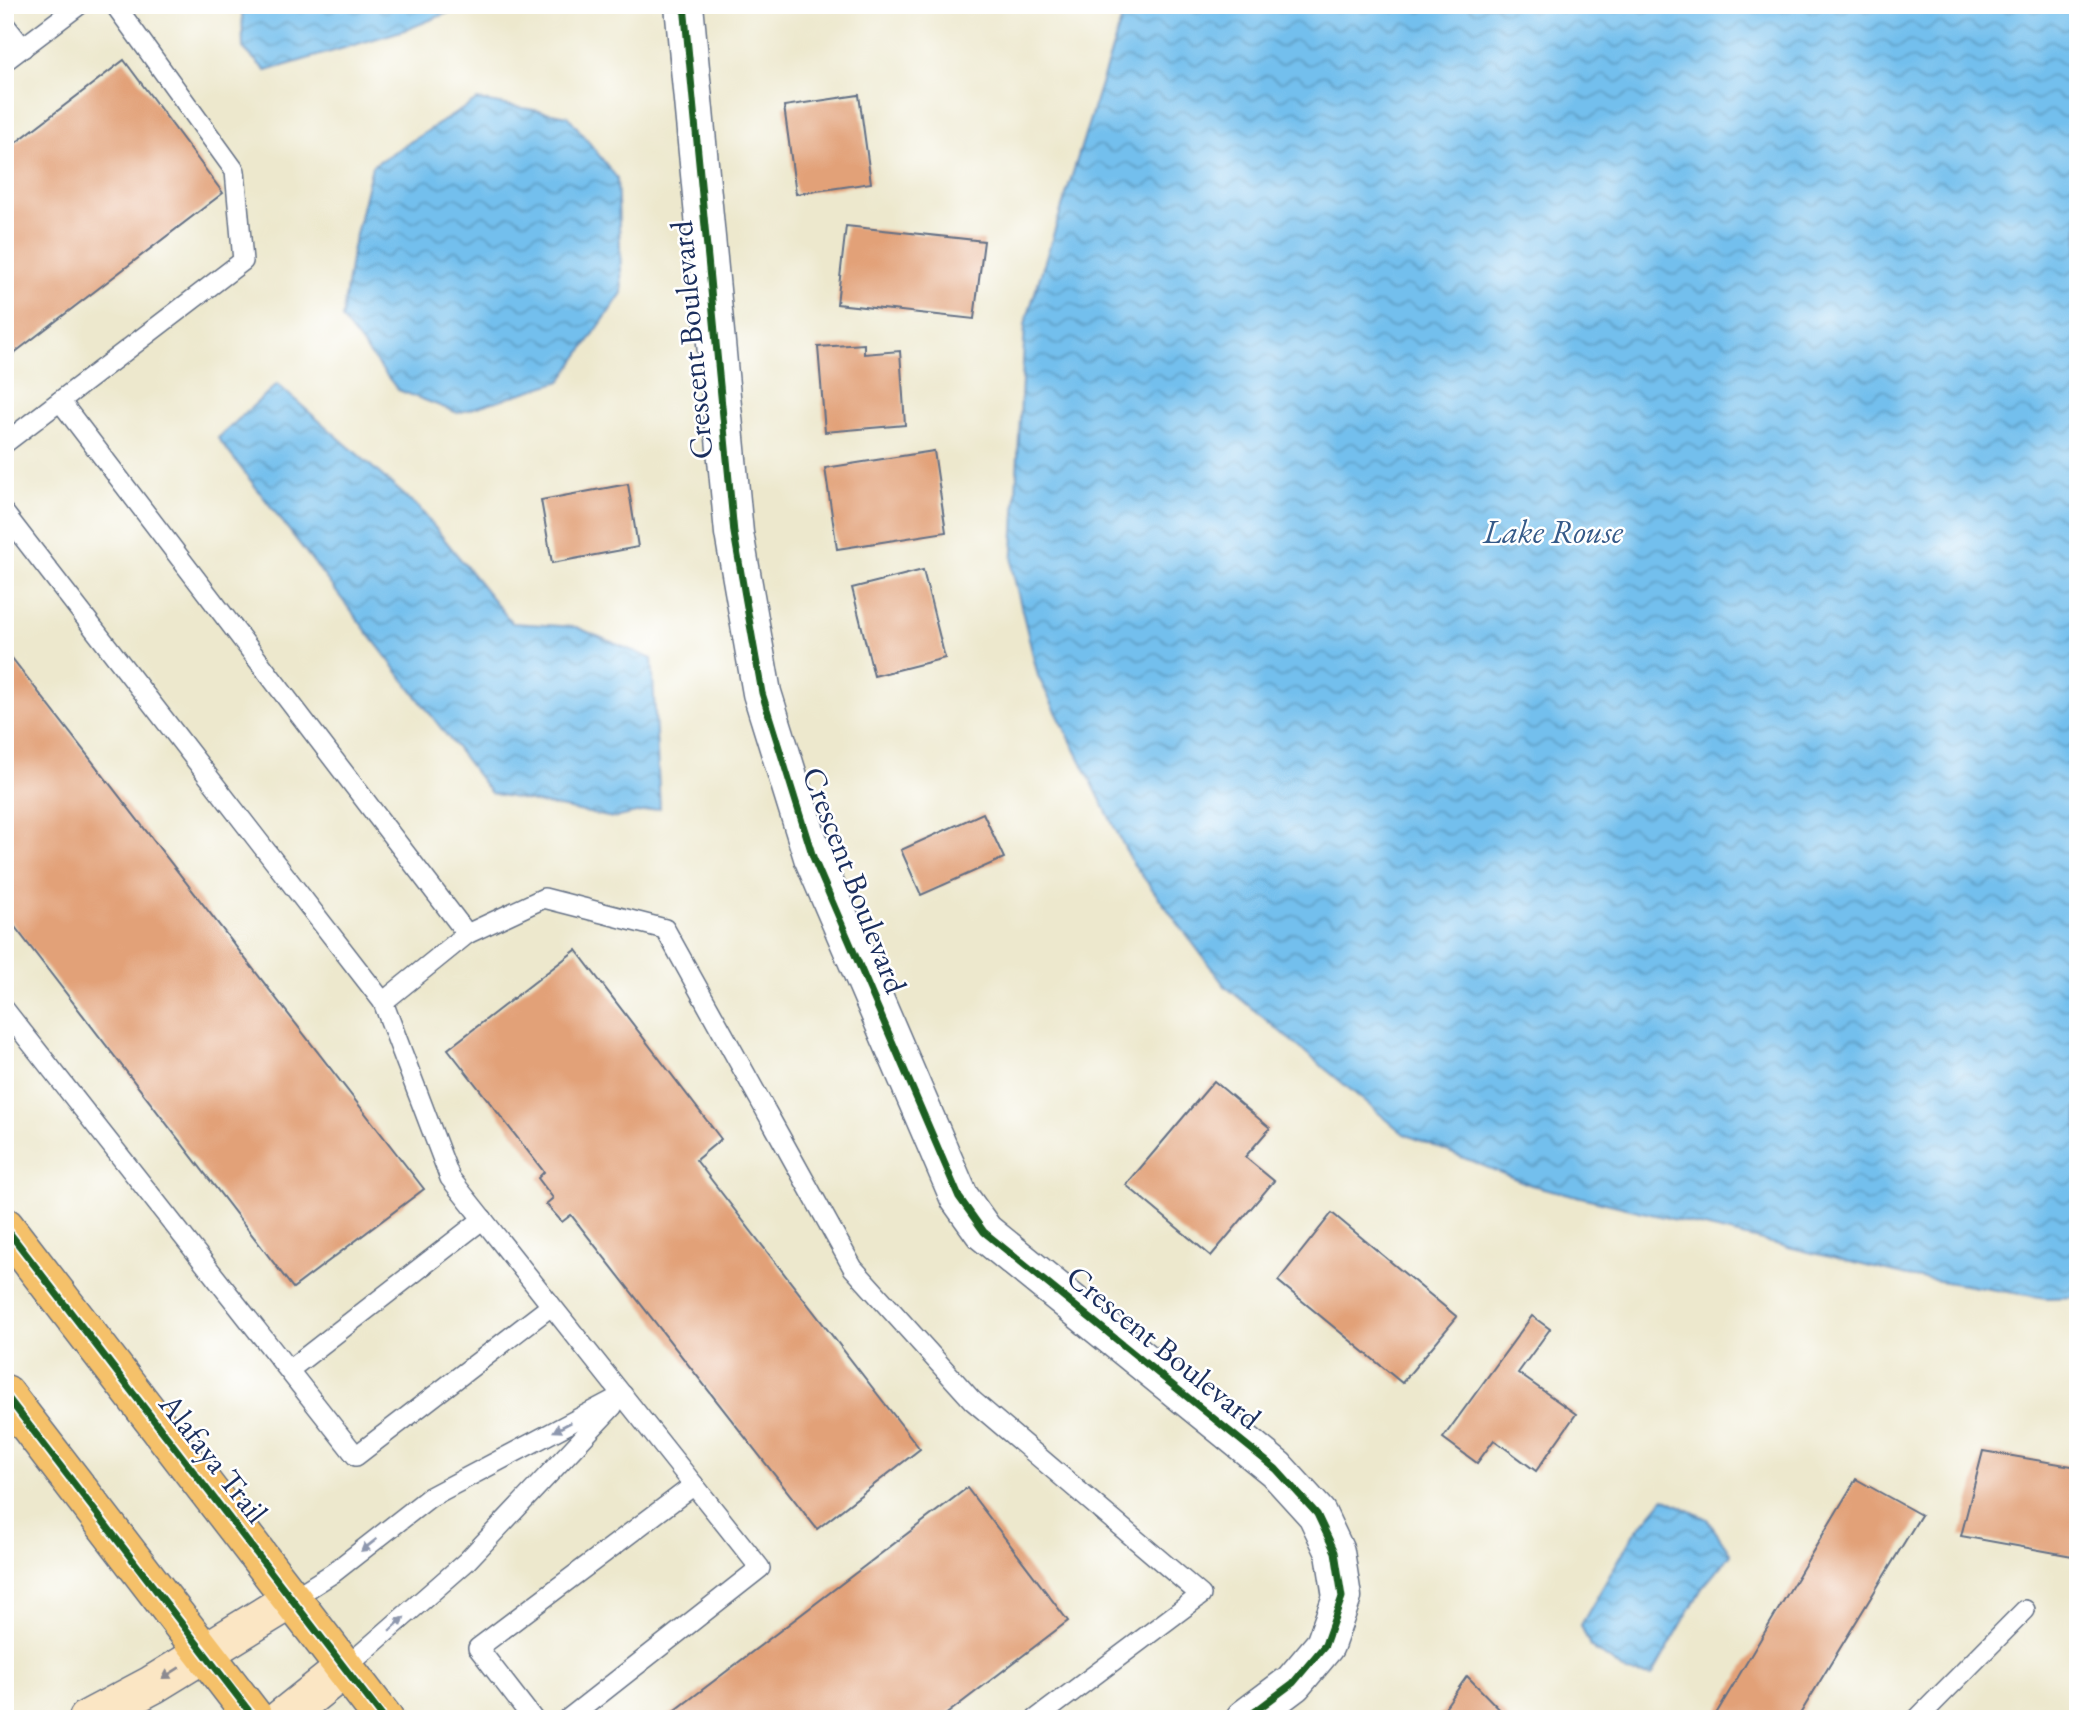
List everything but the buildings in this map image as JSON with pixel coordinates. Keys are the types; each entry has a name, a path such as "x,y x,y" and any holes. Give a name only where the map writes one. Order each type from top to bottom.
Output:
{"main road":[{"name":"Alafaya Trail","path":"5,1227 384,1719"},
{"path":"5,1394 255,1719"},
{"path":"88,1719 152,1685 292,1599"},
{"path":"281,1719 345,1668"}],"street":[{"name":"Crescent Boulevard","path":"684,5 734,533 762,693 813,857 959,1197 984,1232 1276,1469 1317,1514 1335,1552 1342,1597 1325,1645 1293,1684 1245,1719"}],"lane":[{"path":"5,61 79,5"},
{"path":"5,443 243,261 235,171 115,5"},
{"path":"5,25 23,48"},
{"path":"60,401 467,934"},
{"path":"5,514 383,1002 450,1178 760,1568 568,1719"},
{"path":"383,1002 467,934 544,898 665,929 853,1268 972,1400 1201,1595 1036,1719"},
{"path":"5,1010 356,1456 551,1306"},
{"path":"289,1370 483,1220"},
{"path":"292,1599 333,1573 430,1497 623,1395"},
{"path":"345,1668 466,1562 623,1395"},
{"path":"533,1719 478,1648 694,1485"},
{"path":"1917,1719 2025,1610"}],"water":[{"path":"242,5 467,5 408,29 266,71 243,48"},
{"name":"Lake Rouse","path":"1126,5 2078,5 2078,1297 2046,1298 1908,1276 1531,1185 1404,1134 1225,986 1132,862 1038,676 1012,569 1025,324"},
{"path":"477,100 568,116 617,178 622,293 561,381 458,413 398,390 342,319 352,252 372,166"},
{"path":"277,384 419,508 512,623 576,627 652,659 660,808 613,818 491,793 218,438"},
{"path":"1664,1498 1707,1519 1731,1554 1702,1588 1652,1676 1628,1673 1590,1646 1581,1625 1633,1535"}],"cycle path":[{"path":"684,5 734,533 762,693 813,857 959,1197 984,1232 1276,1469 1317,1514 1335,1552 1342,1597 1325,1645 1293,1683 1245,1719"},
{"path":"5,1227 384,1719"},
{"path":"5,1394 255,1719"}]}
